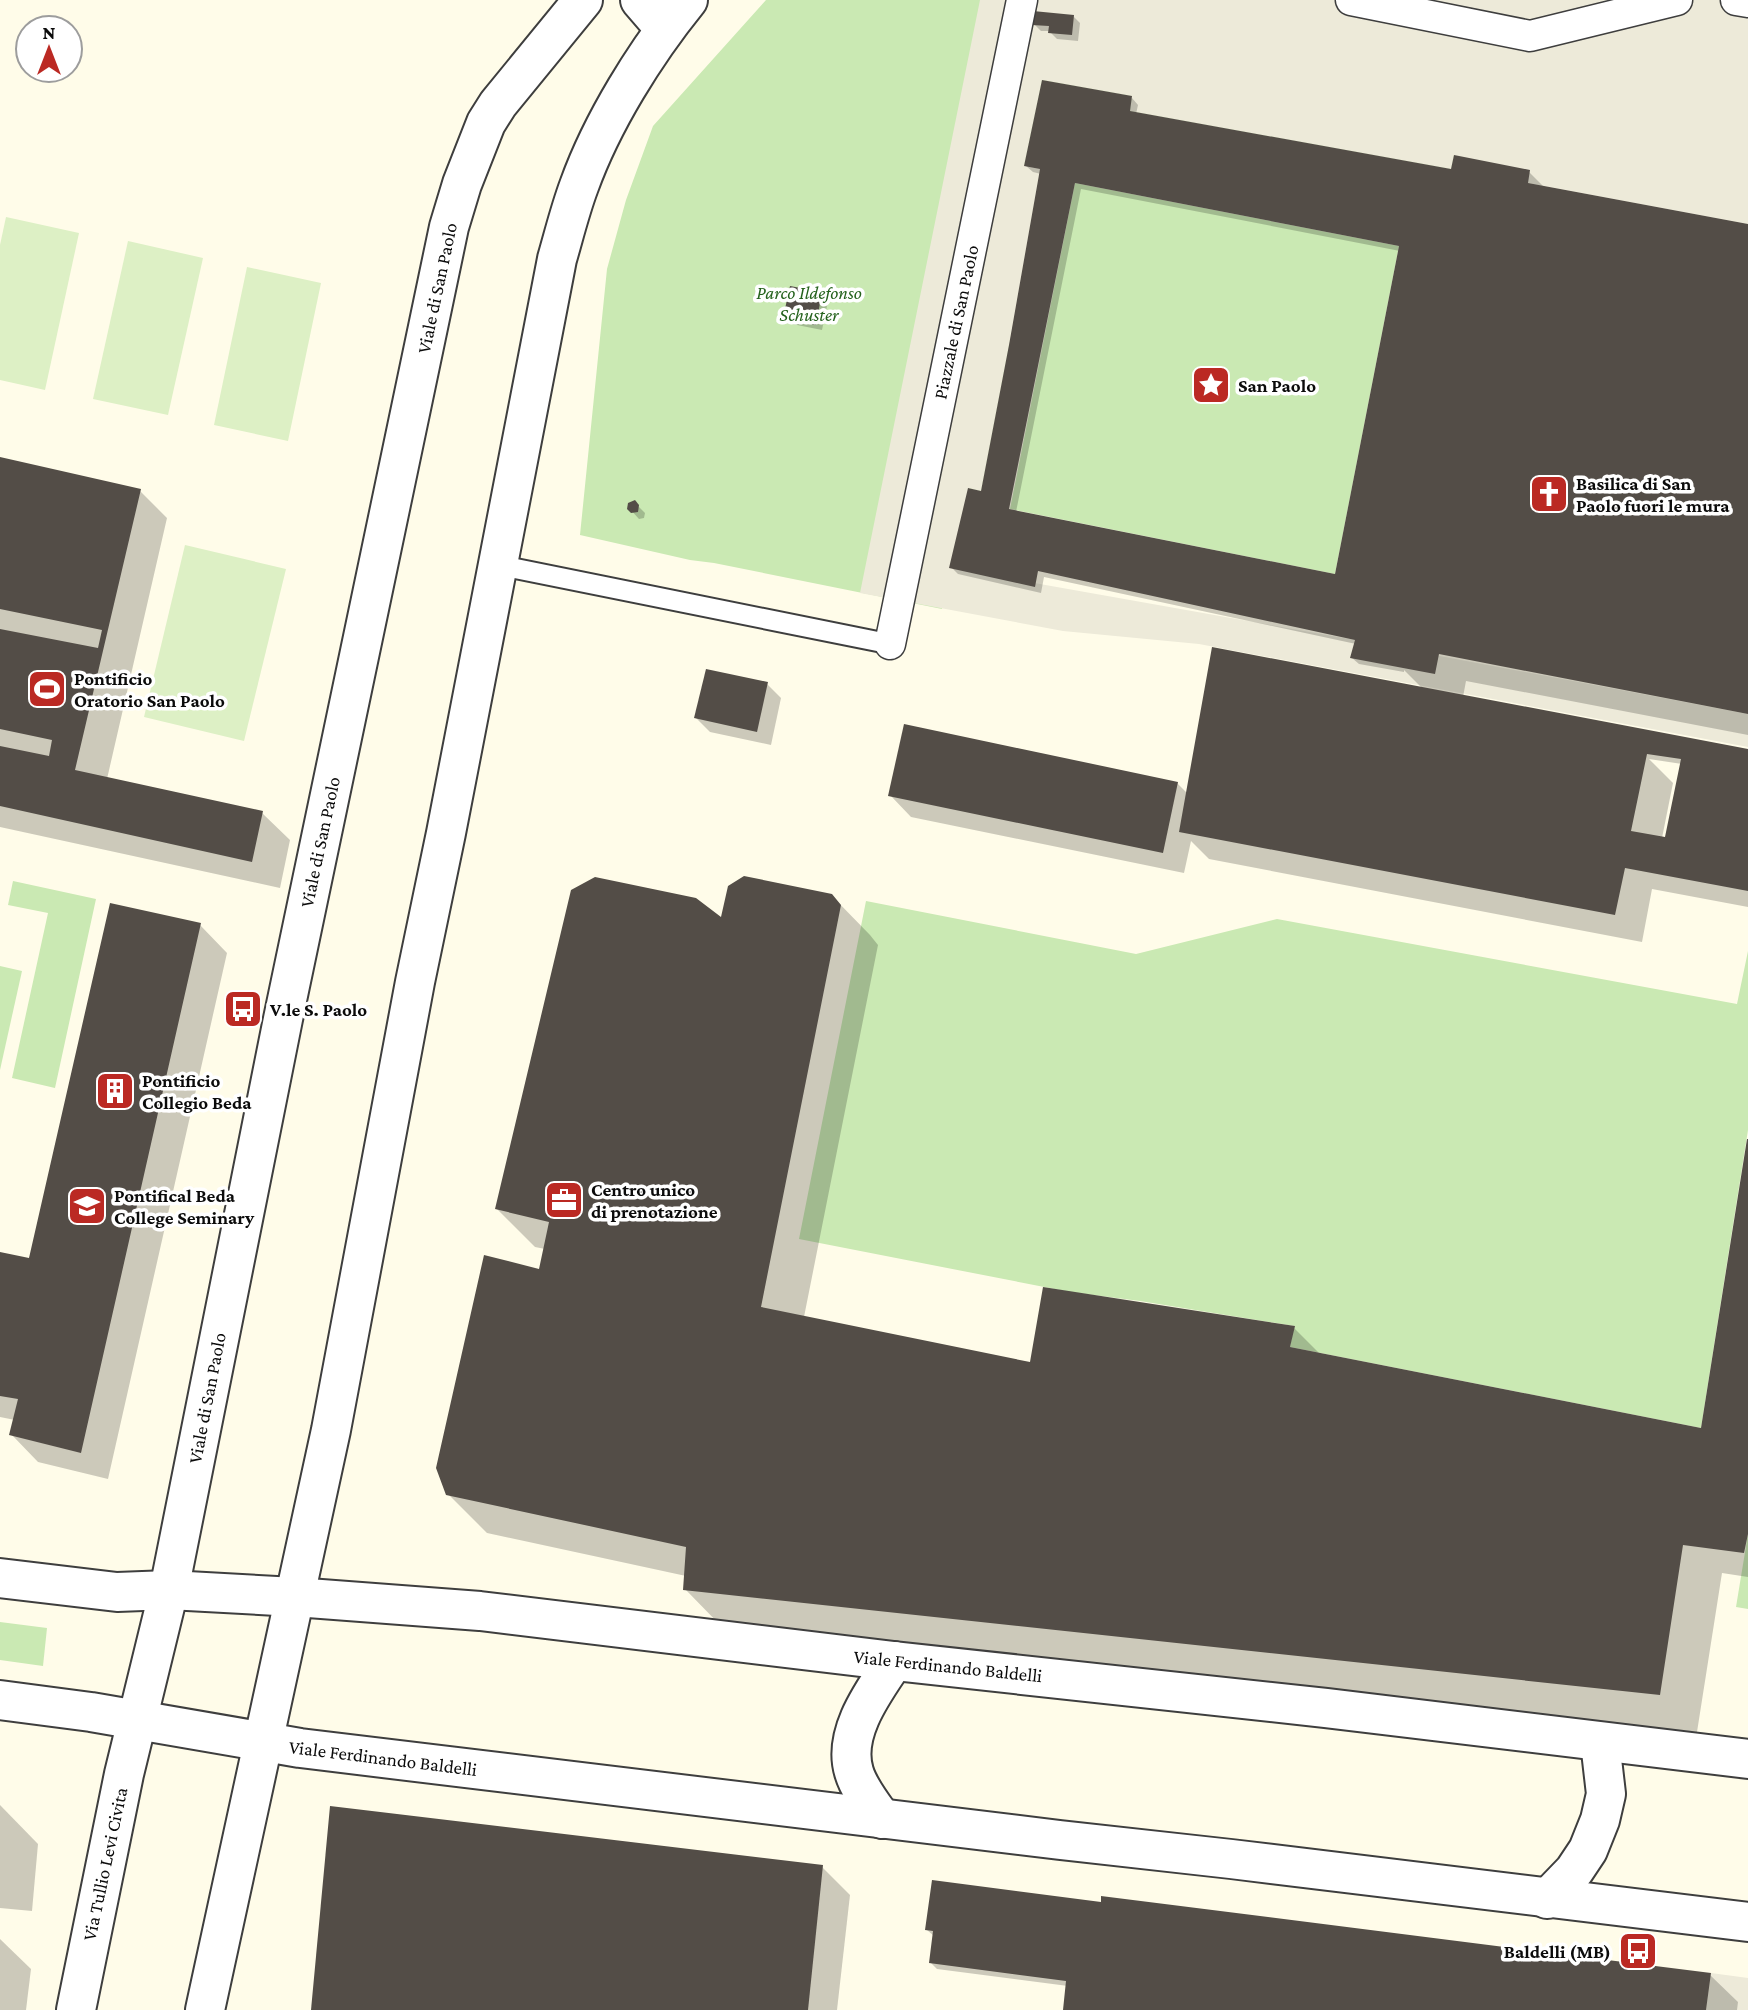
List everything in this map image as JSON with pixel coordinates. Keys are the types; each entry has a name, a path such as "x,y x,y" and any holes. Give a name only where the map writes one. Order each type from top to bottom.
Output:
{"street":[{"name":"Viale di San Paolo","path":"137,1719 169,1590 283,1019 449,228 462,184 486,123 498,104 583,0"},
{"path":"205,2010 331,1430 415,982 557,259 579,184 597,145 644,59 677,15 640,0"},
{"name":"Piazzale di San Paolo","path":"890,645 1022,0"},
{"path":"1351,0 1530,36 1676,0"},
{"path":"1736,0 1748,2"},
{"name":"Viale Ferdinando Baldelli","path":"0,1578 117,1592 169,1590 480,1611 894,1661 1313,1706 1748,1759"},
{"path":"882,1819 854,1773 850,1750 874,1691 894,1661"},
{"name":"Viale Ferdinando Baldelli","path":"0,1700 137,1719 325,1752 1748,1922"},
{"name":"Via Tullio Levi Civita","path":"76,2010 137,1719"},
{"path":"1547,1899 1574,1871 1588,1850 1600,1820 1606,1794 1600,1742"}],"lane":[{"path":"498,565 890,645"}],"green space":[{"name":"Parco Ildefonso Schuster","path":"766,0 1748,0 1454,155 1451,169 1130,111 1132,96 1042,80 1024,166 1009,345 981,491 969,488 942,609 690,560 580,535 607,269 626,200 653,126"},
{"path":"1075,183 1399,246 1335,574 1010,509"},
{"path":"6,217 79,233 45,390 0,380 0,245"},
{"path":"128,241 203,258 168,415 93,399"},
{"path":"247,267 321,283 288,441 214,425"},
{"path":"185,545 286,569 244,741 144,717"},
{"path":"13,881 96,899 55,1088 12,1078 48,913 8,905"},
{"path":"866,901 1136,954 1277,919 1737,1004 1748,951 1748,1130 1701,1428 1290,1347 1294,1326 1070,1292 799,1239"},
{"path":"0,966 22,971 0,1070"},
{"path":"1748,1534 1748,1609 1736,1607"},
{"path":"0,1622 47,1628 43,1666 0,1660"}],"shaded area":[{"path":"980,0 1748,0 1748,224 1528,183 1454,155 1451,169 1130,111 1132,96 1042,80 1024,166 1040,169 1009,345 981,491 969,488 950,568 1748,714 1748,747 1199,644 1063,631 860,593"},
{"path":"1711,1973 1748,1978 1748,2010 1706,2010"}],"building":[{"path":"1033,11 1074,15 1072,35 1048,33 1049,26 1032,25"},
{"name":"Basilica di San Paolo fuori le mura","path":"1042,80 1132,96 1130,111 1451,169 1454,155 1530,170 1528,183 1748,224 1748,714 1439,654 1435,674 1350,658 1355,640 1038,571 1035,587 949,568 968,488 981,491 1009,345 1040,169 1024,166","holes":["1075,183 1399,246 1335,574 1009,509"]},
{"path":"790,286 822,292 816,325 783,318"},
{"name":"Pontificio Oratorio San Paolo","path":"0,457 141,489 75,770 263,811 252,862 0,806 0,746 49,756 52,740 0,729 0,629 98,648 102,630 0,609"},
{"path":"635,500 639,505 638,512 631,513 627,509 628,503"},
{"path":"1212,647 1748,749 1748,891 1625,868 1615,915 1179,832","holes":["1647,754 1681,759 1665,837 1631,831"]},
{"path":"706,669 768,682 757,732 694,718"},
{"path":"904,724 1178,782 1163,853 888,796"},
{"path":"744,876 832,894 841,905 761,1307 1030,1362 1043,1287 1295,1326 1290,1347 1701,1428 1748,1139 1748,1534 1744,1553 1683,1545 1660,1695 683,1590 686,1547 446,1495 436,1468 484,1255 539,1269 549,1222 495,1209 571,890 595,877 696,898 721,917 728,886"},
{"name":"Pontificio Collegio Beda","path":"110,903 201,923 81,1453 9,1435 18,1399 0,1396 0,1252 29,1258"},
{"path":"330,1806 823,1865 808,2010 311,2010"},
{"path":"932,1880 1101,1902 1101,1896 1711,1973 1706,2010 1063,2010 1066,1981 929,1963 933,1931 925,1930"}],"place":[{"name":"San Paolo","path":"1211,385"},
{"name":"Basilica di San Paolo fuori le mura","path":"1549,494"},
{"name":"Pontificio Oratorio San Paolo","path":"47,689"},
{"name":"V.le S. Paolo","path":"243,1009"},
{"name":"Pontificio Collegio Beda","path":"115,1091"},
{"name":"Centro unico di prenotazione","path":"564,1200"},
{"name":"Pontifical Beda College Seminary","path":"87,1206"},
{"name":"Baldelli (MB)","path":"1638,1951"}]}
